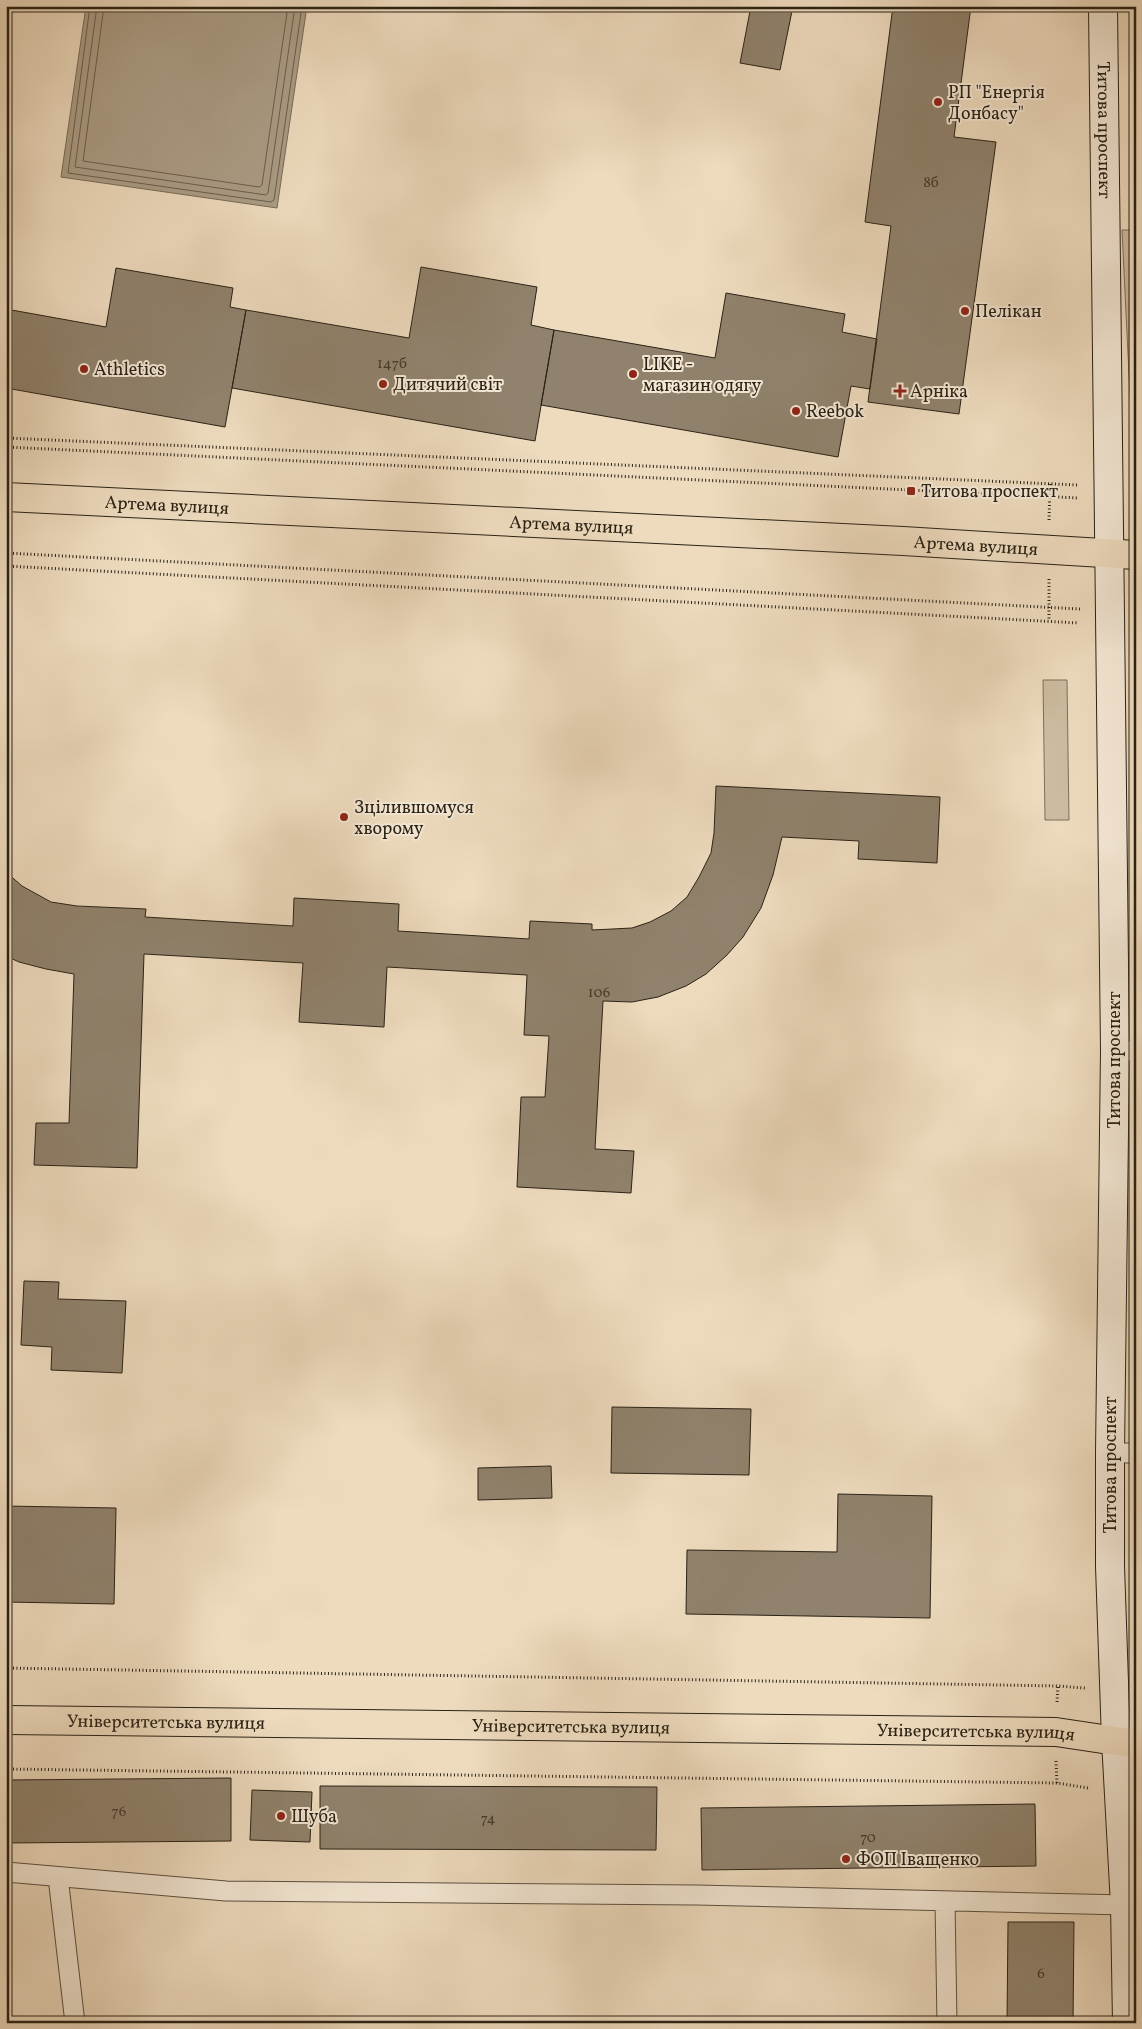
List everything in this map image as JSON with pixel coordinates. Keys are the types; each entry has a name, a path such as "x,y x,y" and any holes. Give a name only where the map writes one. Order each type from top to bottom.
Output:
{"main road":[{"name":"Артема вулиця","path":"6,497 903,541 1136,555"},
{"name":"Університетська вулиця","path":"6,1720 1056,1732 1126,1742"}],"street":[{"name":"Титова проспект","path":"1103,6 1109,617 1125,1051 1123,1453 1114,1690 1126,1742 1119,1794 1125,1905 1127,2023"}],"lane":[{"path":"6,1872 226,1891 696,1895 1125,1905"},
{"path":"58,1877 75,2023"},
{"path":"945,1901 947,2023"}],"path":[{"path":"6,438 1108,493"},
{"path":"6,447 1108,493"},
{"path":"6,553 1109,617"},
{"path":"6,566 1109,617"},
{"path":"6,1668 1058,1686 1114,1690"},
{"path":"6,1769 1056,1783 1119,1794"}],"shaded area":[{"path":"1122,230 1136,230 1136,437 1132,437"},
{"path":"1043,680 1067,680 1069,820 1045,820"}],"water":[{"path":"86,6 307,6 277,208 61,177"}],"building":[{"path":"751,6 793,6 780,70 740,63"},
{"path":"893,6 971,6 954,137 996,142 959,414 868,402 891,226 865,222"},
{"path":"421,267 537,287 531,325 554,330 535,441 232,388 246,310 409,338"},
{"path":"116,268 233,288 230,307 246,310 225,427 6,388 6,309 106,327"},
{"path":"726,293 845,314 842,332 877,339 870,389 851,386 838,457 541,405 554,330 715,358"},
{"path":"716,786 940,797 937,863 858,859 859,841 782,837 773,875 761,908 743,937 727,955 706,974 686,986 658,997 632,1002 603,1001 595,1149 634,1151 631,1193 517,1187 521,1097 545,1097 549,1036 524,1035 527,975 387,967 384,1027 299,1022 303,963 144,954 137,1168 34,1165 36,1123 69,1123 74,974 19,962 6,956 6,872 22,886 51,902 77,906 146,909 145,917 293,926 294,898 399,904 398,931 529,939 530,921 592,924 592,930 632,928 650,922 671,911 687,897 699,877 711,853 714,833"},
{"path":"24,1281 59,1282 58,1299 126,1301 122,1373 51,1370 52,1347 21,1345"},
{"path":"612,1407 751,1409 749,1475 611,1473"},
{"path":"551,1466 552,1498 478,1500 478,1468"},
{"path":"838,1494 932,1496 930,1618 686,1614 687,1550 837,1552"},
{"path":"6,1506 116,1508 114,1604 6,1602"},
{"path":"231,1778 231,1841 6,1843 6,1780"},
{"path":"320,1786 657,1787 656,1850 320,1849"},
{"name":"Шуба","path":"252,1790 312,1792 310,1842 250,1840"},
{"path":"1035,1804 1036,1866 702,1870 701,1808"},
{"path":"1008,1922 1074,1922 1073,2023 1007,2023"}],"place":[{"name":"РП \"Енергія Донбасу\"","path":"938,102"},
{"name":"Пелікан","path":"965,311"},
{"name":"Athletics","path":"84,369"},
{"name":"LIKE - магазин одягу","path":"633,374"},
{"name":"Дитячий світ","path":"383,384"},
{"name":"Арніка","path":"900,391"},
{"name":"Reebok","path":"796,411"},
{"name":"Титова проспект","path":"911,491"},
{"name":"Зцілившомуся хворому","path":"344,817"},
{"name":"Шуба","path":"281,1816"},
{"name":"ФОП Іващенко","path":"846,1859"}]}
